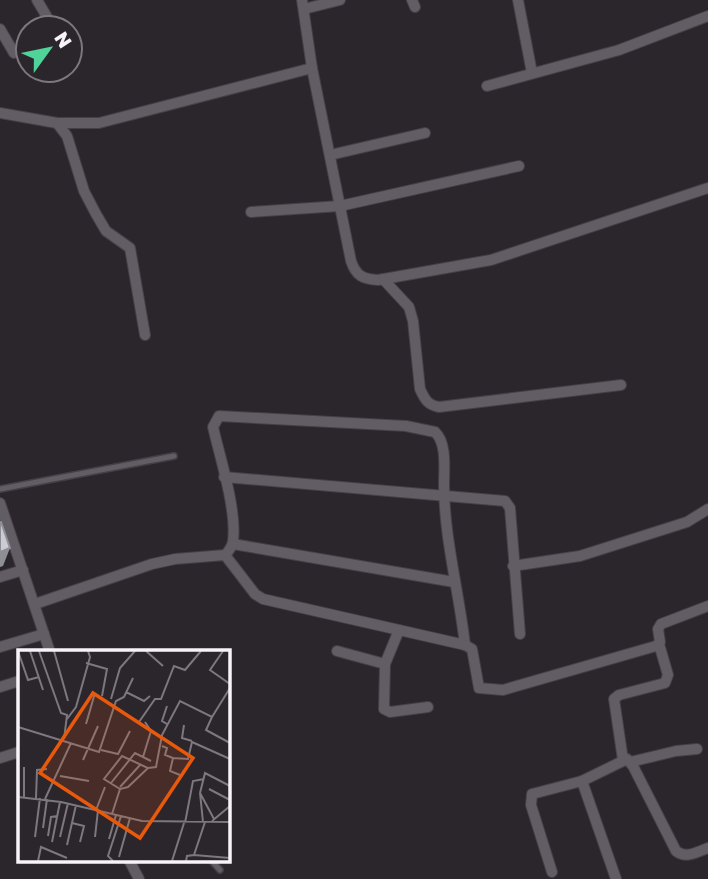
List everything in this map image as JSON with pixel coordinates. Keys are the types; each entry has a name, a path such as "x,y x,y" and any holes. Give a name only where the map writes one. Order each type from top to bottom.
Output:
{"street":[{"path":"340,0 303,5 312,68 340,206 354,270 362,278 383,279 491,260 708,188"},
{"path":"518,0 531,73"},
{"path":"487,86 619,50 708,16"},
{"path":"0,29 14,53"},
{"path":"0,113 57,123 99,123 312,68"},
{"path":"57,123 67,136 84,191 96,214 106,231 125,242 133,255 145,335"},
{"path":"330,155 425,133"},
{"path":"251,212 340,206 519,166"},
{"path":"383,279 409,306 420,389 424,399 431,405 439,407 621,385"},
{"path":"226,555 233,544 231,509 213,427 219,416 406,426 432,431 439,436 444,467 444,497 454,582 465,645"},
{"path":"224,477 503,500 510,508 520,634"},
{"path":"0,505 49,650"},
{"path":"513,566 580,556 687,522 708,509"},
{"path":"233,544 454,582"},
{"path":"34,604 152,564 175,559 226,555"},
{"path":"226,555 255,594 263,598 469,646 481,689 512,687 659,644"},
{"path":"0,577 23,570"},
{"path":"708,606 661,624 658,629 659,644 668,675 665,683 619,695 614,699 627,761 676,851 683,856 708,848"},
{"path":"399,630 385,664 383,706 385,711 390,712 428,707"},
{"path":"0,647 44,634"},
{"path":"337,651 385,664"},
{"path":"0,687 18,681"},
{"path":"552,872 531,798 535,791 582,781 627,761 697,749"},
{"path":"0,758 18,752"},
{"path":"582,781 616,879"},
{"path":"131,862 139,879"}],"lane":[{"path":"0,489 174,456"},
{"path":"213,862 220,870"}],"building":[{"path":"0,522 10,548 0,552"}]}
